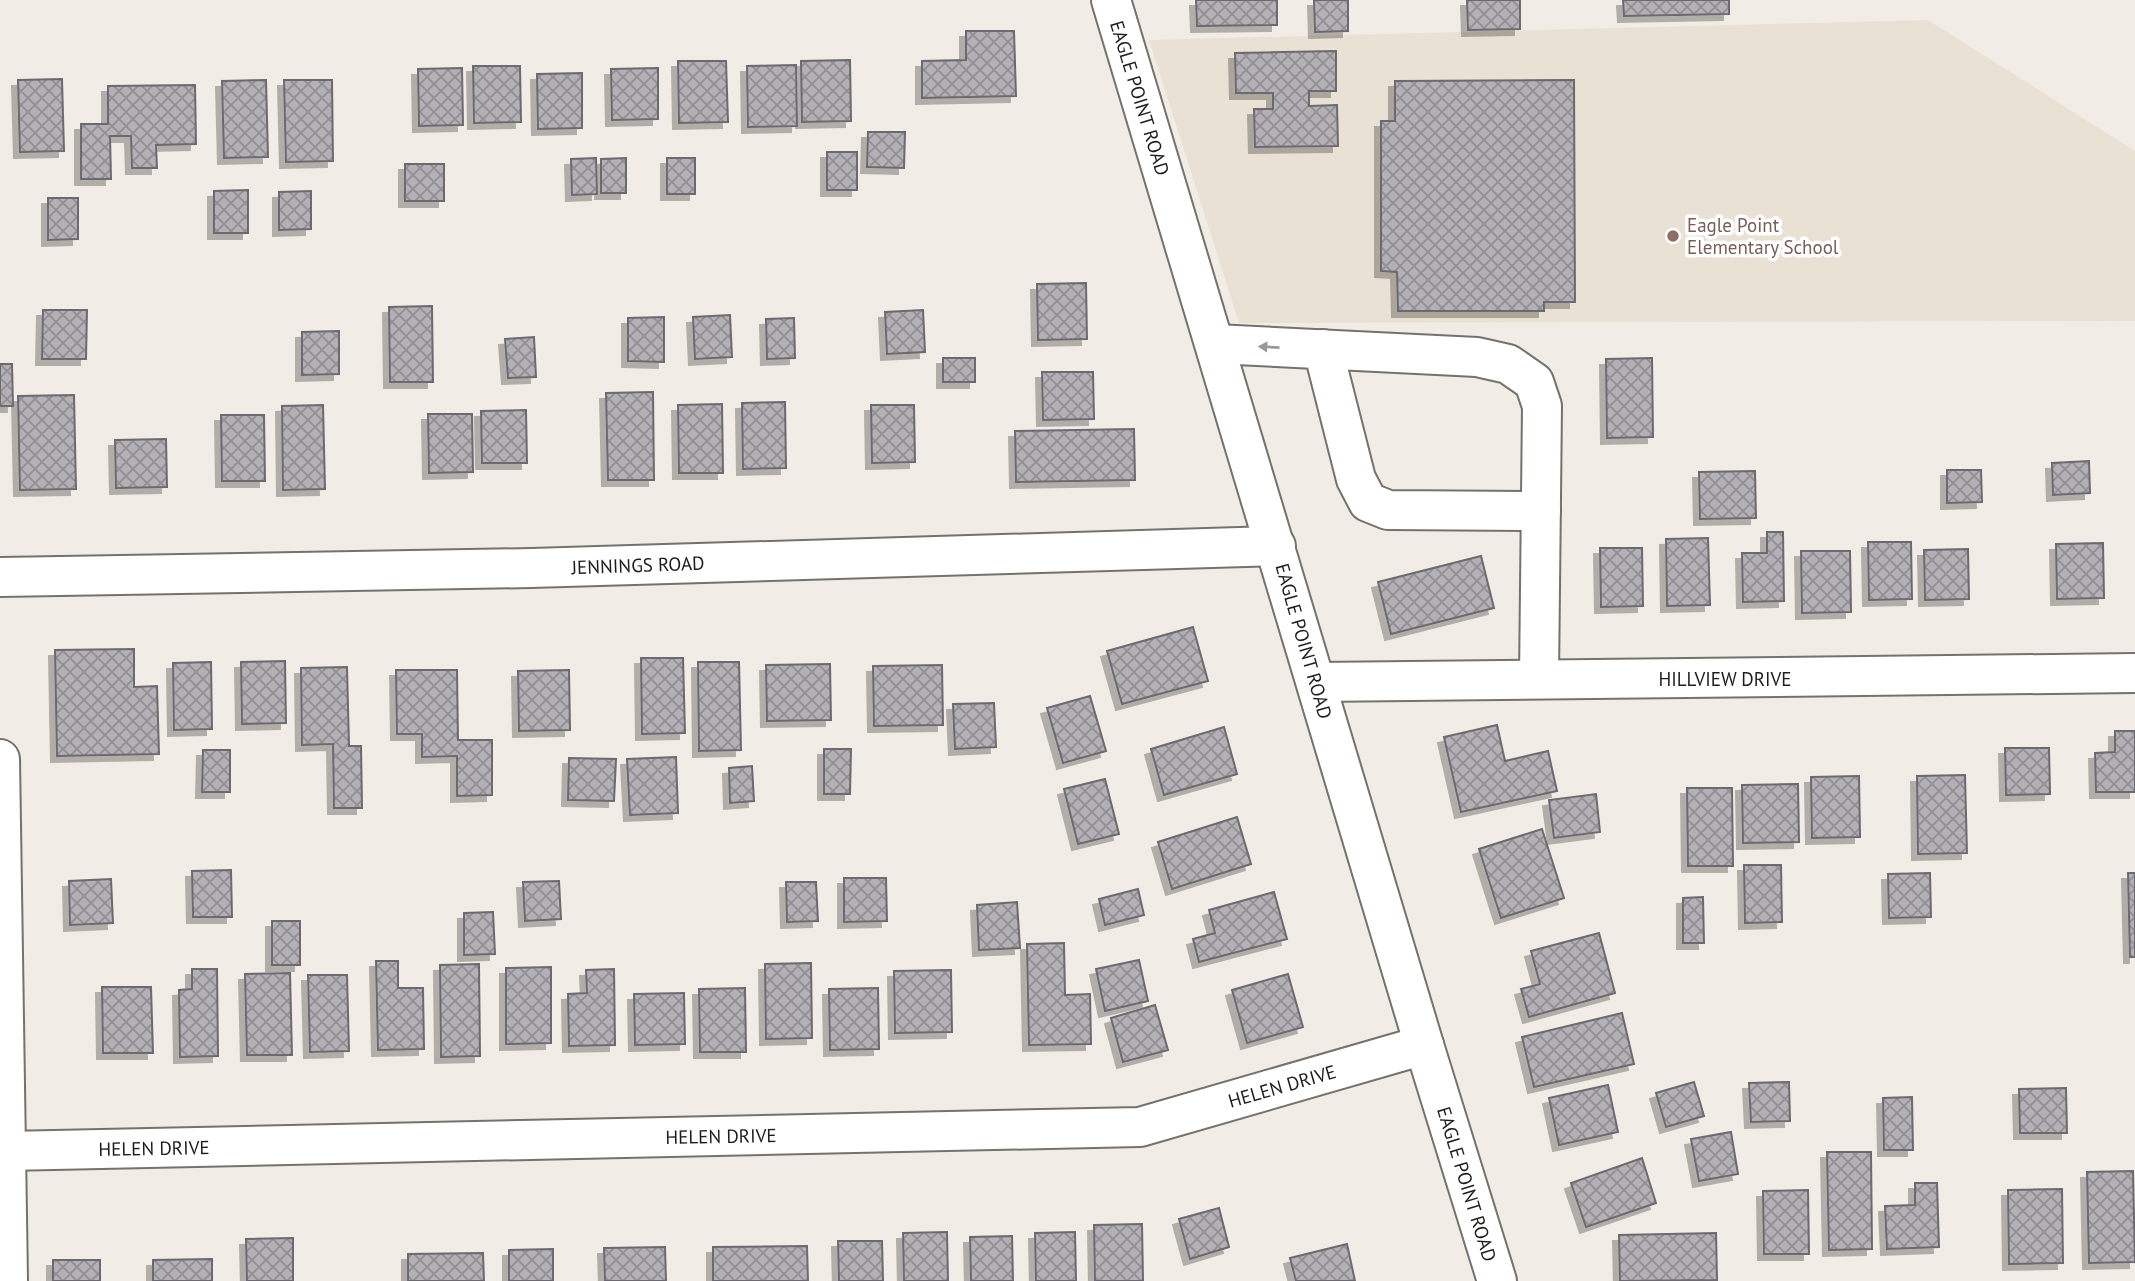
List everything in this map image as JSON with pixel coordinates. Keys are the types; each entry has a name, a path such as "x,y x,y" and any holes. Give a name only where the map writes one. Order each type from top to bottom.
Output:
{"street":[{"name":"EAGLE POINT ROAD","path":"1111,0 1497,1281"},
{"path":"1215,344 1477,357 1508,364 1534,382 1542,406 1539,679"},
{"path":"1323,349 1356,479 1368,502 1388,510 1541,511"},
{"name":"JENNINGS ROAD","path":"0,577 531,568 1276,546"},
{"name":"HILLVIEW DRIVE","path":"1316,682 2135,673"},
{"path":"0,759 8,1281"},
{"name":"HELEN DRIVE","path":"6,1151 1140,1127 1424,1045"}],"shaded area":[{"name":"Eagle Point Elementary School","path":"1928,20 2135,151 2135,321 1239,323 1149,40"}],"building":[{"path":"1196,0 1277,0 1277,25 1197,26"},
{"path":"1314,0 1348,0 1348,31 1315,32"},
{"path":"1467,0 1520,0 1520,29 1468,30"},
{"path":"1623,0 1729,0 1729,14 1624,16"},
{"path":"966,31 1014,31 1016,96 922,98 922,61 966,60"},
{"path":"1336,51 1336,91 1309,91 1309,106 1337,105 1338,146 1255,147 1254,109 1273,109 1273,93 1236,93 1235,53"},
{"path":"850,60 851,121 802,122 801,61"},
{"path":"678,61 726,61 728,122 679,123"},
{"path":"796,65 797,126 748,127 747,66"},
{"path":"473,66 520,66 521,122 474,123"},
{"path":"462,68 463,125 419,126 418,69"},
{"path":"658,68 658,119 612,120 611,69"},
{"path":"582,73 582,128 538,129 537,74"},
{"path":"62,79 64,151 20,152 18,80"},
{"path":"266,80 268,157 224,158 222,81"},
{"path":"284,80 332,80 333,161 286,162"},
{"path":"1574,80 1575,302 1544,302 1544,311 1398,311 1397,272 1381,271 1381,121 1395,121 1395,81"},
{"path":"195,85 196,144 156,145 157,168 132,168 131,136 110,136 111,179 81,179 81,124 108,124 108,86"},
{"path":"868,132 905,132 904,168 867,167"},
{"path":"827,152 857,152 857,190 827,190"},
{"path":"596,158 597,194 572,195 571,159"},
{"path":"626,158 626,193 601,193 601,159"},
{"path":"667,158 695,158 695,194 667,194"},
{"path":"405,164 444,164 444,201 405,201"},
{"path":"248,190 248,233 214,233 214,191"},
{"path":"311,191 311,229 279,230 279,192"},
{"path":"48,198 78,198 78,239 48,240"},
{"path":"1086,283 1087,339 1038,340 1037,284"},
{"path":"432,306 433,382 390,382 389,307"},
{"path":"43,310 87,310 86,359 42,359"},
{"path":"923,310 925,352 887,354 885,312"},
{"path":"730,315 732,357 695,359 693,317"},
{"path":"664,317 664,362 628,361 628,318"},
{"path":"794,318 795,358 767,359 766,319"},
{"path":"339,331 339,374 302,375 302,332"},
{"path":"534,337 536,377 508,378 505,339"},
{"path":"943,358 975,358 975,382 943,382"},
{"path":"1652,358 1653,437 1607,438 1606,359"},
{"path":"0,364 12,364 13,406 0,406"},
{"path":"1042,372 1093,372 1094,419 1043,420"},
{"path":"653,392 654,480 608,480 606,393"},
{"path":"74,395 76,489 20,490 18,396"},
{"path":"785,402 786,468 743,469 742,403"},
{"path":"722,404 723,473 679,473 678,405"},
{"path":"323,405 325,489 283,490 282,406"},
{"path":"871,405 914,405 915,462 872,463"},
{"path":"526,410 527,463 482,463 481,411"},
{"path":"428,414 472,414 473,472 429,473"},
{"path":"221,415 264,415 265,481 222,481"},
{"path":"1134,429 1135,480 1016,482 1015,431"},
{"path":"166,439 167,487 116,488 115,440"},
{"path":"2089,461 2090,493 2053,495 2052,463"},
{"path":"1947,470 1981,470 1982,502 1947,503"},
{"path":"1755,471 1756,518 1700,519 1699,472"},
{"path":"1767,532 1783,532 1784,601 1743,602 1742,553 1767,553"},
{"path":"1708,538 1710,605 1667,606 1666,539"},
{"path":"1868,542 1911,542 1912,599 1869,600"},
{"path":"2103,543 2104,598 2057,599 2056,544"},
{"path":"1600,548 1642,548 1643,606 1601,607"},
{"path":"1968,549 1969,599 1925,600 1924,550"},
{"path":"1801,551 1850,551 1851,612 1802,613"},
{"path":"1481,556 1494,608 1391,634 1378,582"},
{"path":"1193,627 1208,681 1122,704 1107,651"},
{"path":"134,649 134,687 157,686 159,754 57,756 55,650"},
{"path":"641,658 683,658 685,733 642,734"},
{"path":"285,661 286,723 242,724 241,662"},
{"path":"211,662 212,729 174,730 173,663"},
{"path":"698,662 739,662 741,750 699,751"},
{"path":"830,664 831,720 767,721 766,665"},
{"path":"942,665 943,725 874,726 873,666"},
{"path":"347,667 349,746 361,746 362,808 334,808 333,744 302,745 301,668"},
{"path":"396,670 457,670 458,740 492,740 492,795 457,796 457,756 422,757 422,734 397,734"},
{"path":"569,670 570,730 519,731 518,671"},
{"path":"1090,696 1106,751 1063,763 1047,708"},
{"path":"994,703 996,747 955,749 953,704"},
{"path":"1497,725 1505,761 1548,751 1557,791 1461,812 1444,737"},
{"path":"1224,727 1237,774 1164,795 1151,749"},
{"path":"2115,731 2135,731 2135,792 2096,792 2095,753 2115,752"},
{"path":"2005,748 2049,748 2050,794 2006,795"},
{"path":"824,749 851,749 850,794 824,794"},
{"path":"203,750 230,750 230,792 202,792"},
{"path":"676,757 678,813 630,815 627,759"},
{"path":"569,758 616,759 614,801 568,800"},
{"path":"752,766 754,801 730,803 729,768"},
{"path":"1965,775 1967,853 1918,854 1917,776"},
{"path":"1859,776 1860,837 1812,838 1811,777"},
{"path":"1105,779 1119,834 1078,844 1064,789"},
{"path":"1798,784 1799,842 1743,843 1742,785"},
{"path":"1687,788 1732,788 1733,866 1688,866"},
{"path":"1596,794 1600,832 1554,838 1549,800"},
{"path":"1237,817 1251,864 1172,889 1158,842"},
{"path":"1542,829 1564,898 1501,918 1479,849"},
{"path":"1744,865 1781,865 1782,922 1745,923"},
{"path":"231,870 232,917 193,917 192,871"},
{"path":"1930,873 1931,917 1889,918 1888,874"},
{"path":"2128,873 2135,873 2135,957 2130,957"},
{"path":"844,878 886,878 887,921 844,922"},
{"path":"111,879 113,923 70,925 69,881"},
{"path":"559,881 561,919 525,921 523,882"},
{"path":"786,882 816,882 818,921 787,922"},
{"path":"1138,889 1144,915 1105,925 1099,899"},
{"path":"1274,892 1287,939 1199,962 1193,939 1215,933 1209,910"},
{"path":"1703,897 1704,943 1683,943 1683,898"},
{"path":"1017,902 1020,948 979,950 977,905"},
{"path":"493,912 495,954 464,955 464,913"},
{"path":"272,921 300,921 300,965 272,965"},
{"path":"1599,933 1615,993 1529,1017 1521,989 1540,984 1531,951"},
{"path":"1064,943 1065,995 1090,994 1091,1044 1029,1045 1027,944"},
{"path":"1139,960 1148,1001 1105,1011 1096,969"},
{"path":"376,961 398,961 398,988 423,988 424,1049 378,1050"},
{"path":"811,963 812,1038 766,1039 765,964"},
{"path":"479,964 480,1056 441,1057 440,965"},
{"path":"551,967 551,1043 506,1044 506,968"},
{"path":"192,969 217,969 218,1056 180,1057 179,990 192,989"},
{"path":"614,969 615,1045 569,1046 568,994 587,993 586,970"},
{"path":"951,970 952,1032 895,1033 894,971"},
{"path":"290,973 292,1055 247,1055 245,974"},
{"path":"1288,974 1303,1027 1247,1043 1232,990"},
{"path":"308,975 347,975 349,1051 310,1052"},
{"path":"102,987 151,987 153,1053 103,1053"},
{"path":"745,988 746,1052 700,1052 699,989"},
{"path":"878,988 879,1049 830,1050 829,989"},
{"path":"684,993 685,1044 635,1045 634,994"},
{"path":"1155,1005 1168,1050 1123,1062 1111,1018"},
{"path":"1622,1013 1634,1064 1534,1087 1522,1037"},
{"path":"1694,1082 1704,1116 1666,1127 1656,1093"},
{"path":"1789,1082 1790,1121 1751,1122 1749,1083"},
{"path":"1608,1085 1618,1132 1559,1145 1549,1098"},
{"path":"2066,1088 2067,1133 2020,1133 2019,1089"},
{"path":"1912,1097 1913,1150 1884,1150 1883,1098"},
{"path":"1731,1132 1738,1174 1699,1181 1691,1139"},
{"path":"1827,1152 1871,1152 1872,1249 1829,1250"},
{"path":"1642,1158 1656,1203 1586,1227 1571,1183"},
{"path":"2133,1171 2135,1262 2089,1263 2087,1172"},
{"path":"1915,1183 1937,1183 1939,1247 1887,1249 1885,1206 1915,1205"},
{"path":"2062,1189 2063,1263 2009,1264 2008,1190"},
{"path":"1808,1190 1809,1254 1764,1254 1763,1191"},
{"path":"1219,1208 1229,1247 1190,1259 1179,1219"},
{"path":"1142,1224 1143,1281 1095,1281 1094,1225"},
{"path":"947,1232 948,1281 904,1281 903,1233"},
{"path":"1075,1232 1076,1281 1036,1281 1035,1233"},
{"path":"1716,1233 1717,1280 1620,1281 1619,1235"},
{"path":"1012,1236 1013,1281 971,1281 970,1237"},
{"path":"293,1238 293,1281 247,1281 246,1239"},
{"path":"838,1241 882,1241 883,1281 839,1281"},
{"path":"1347,1244 1355,1281 1296,1281 1290,1258"},
{"path":"807,1246 808,1281 713,1281 713,1247"},
{"path":"665,1247 666,1281 605,1281 604,1248"},
{"path":"553,1249 553,1281 509,1281 509,1250"},
{"path":"483,1253 484,1281 408,1281 408,1254"},
{"path":"212,1259 212,1281 153,1281 153,1260"},
{"path":"53,1260 100,1260 100,1281 53,1281"}],"place":[{"name":"Eagle Point Elementary School","path":"1673,236"}]}
